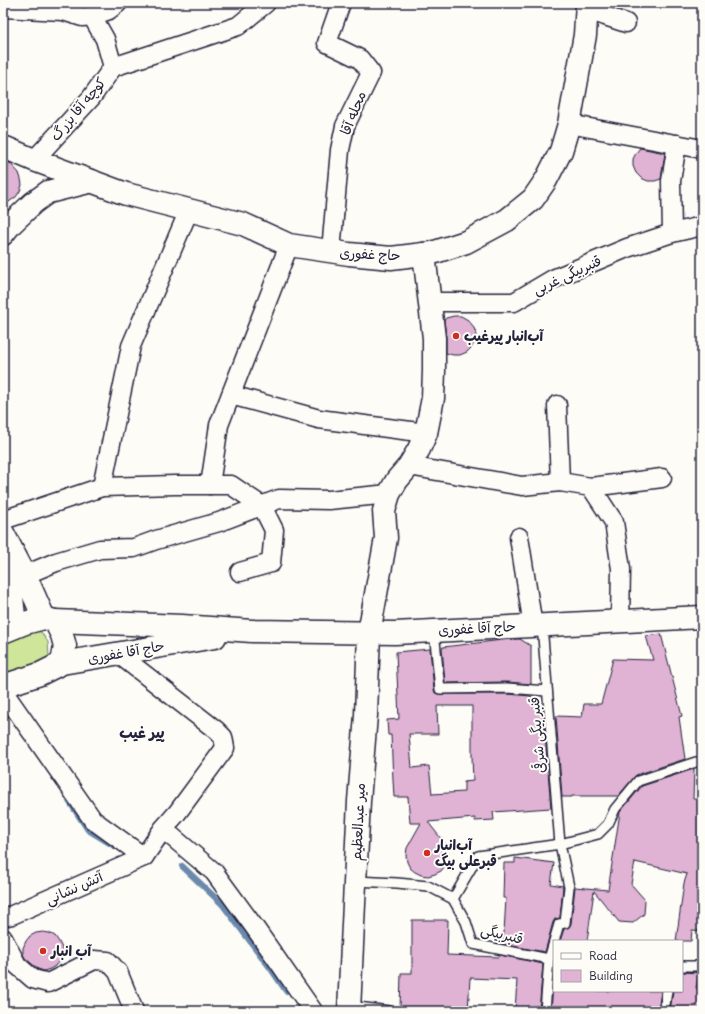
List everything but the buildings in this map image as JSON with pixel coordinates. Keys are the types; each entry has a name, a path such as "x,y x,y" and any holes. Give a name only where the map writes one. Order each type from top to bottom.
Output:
{"main road":[{"name":"حاج غفوری","path":"4,147 34,160 126,194 243,224 289,245 349,254 391,258 424,254 466,242 507,220 532,199 546,180 561,151 569,124 585,35 587,6"},
{"path":"3,234 10,224 33,203 48,192 92,181"},
{"name":"میر عبدالعظیم","path":"350,1008 359,801 366,715 369,633 386,538 384,511 389,494 397,480 409,466 426,433 433,398 434,338 424,254"},
{"path":"4,530 25,575 49,619 62,635 65,646 62,662"},
{"path":"4,530 9,629 25,623 49,619"},
{"name":"حاج آقا غفوری","path":"49,619 252,631 369,633 702,617"},
{"name":"حاج آقا غفوری","path":"3,686 40,674 62,662 252,631"}],"street":[{"path":"3,8 63,7 82,17 92,16 109,10 118,3"},
{"path":"113,67 238,26 266,3"},
{"name":"محله آقا","path":"331,251 340,150 346,126 371,73 360,59 327,43 341,3"},
{"path":"587,6 626,23"},
{"name":"کوچه آقا بزرگ","path":"34,160 91,98 113,67 105,39 92,16"},
{"path":"569,124 702,149"},
{"path":"672,233 671,181 677,144"},
{"path":"102,487 132,346 189,210"},
{"name":"قنبربیگی غربی","path":"429,302 514,302 554,279 627,248 672,233 702,226"},
{"path":"210,485 219,425 289,245"},
{"path":"231,395 318,419 426,433"},
{"path":"557,405 560,482"},
{"path":"409,466 522,486 560,482 591,487 662,478"},
{"path":"4,530 102,487 232,485 262,506 274,530 271,563 240,572"},
{"path":"591,487 614,522 621,569 620,621"},
{"path":"25,575 56,562 100,549 134,548 156,540 219,522 279,499 329,500 389,494"},
{"path":"519,537 538,625"},
{"path":"3,691 93,820 144,857 163,829 177,813 224,748 223,737 117,653"},
{"path":"163,829 214,872 313,1011"},
{"name":"آتش نشانی","path":"3,917 12,915 144,857"},
{"path":"3,938 17,965 32,979 48,983 94,960 108,961 118,972 134,1011"}],"lane":[{"name":"قنبر بیگی شرقی","path":"538,625 547,691 560,844 569,887 565,923 559,924 555,940"},
{"path":"434,631 440,690 506,688 547,691"},
{"path":"355,881 428,886 453,899 478,856 560,844 598,834 608,824 615,809 638,781 696,762 702,762"},
{"name":"قنبربیگی","path":"453,899 466,922 473,944 549,959"},
{"path":"545,1011 549,959 553,945"},
{"path":"683,966 702,966"},
{"path":"664,1011 667,992"},
{"path":"350,1008 389,1011"}],"green space":[{"path":"28,629 41,632 48,642 49,656 38,668 3,675 3,645 10,638"}],"waterway":[{"path":"69,801 88,830 114,846"},
{"path":"182,866 222,904 286,991"}],"place":[{"name":"آب‌انبار پیرغیب","path":"456,336"},
{"name":"آب‌انبار قبرعلی بیگ","path":"427,853"},
{"name":"آب انبار","path":"43,951"}],"district":[{"name":"پیر غیب","path":"142,732"}]}
